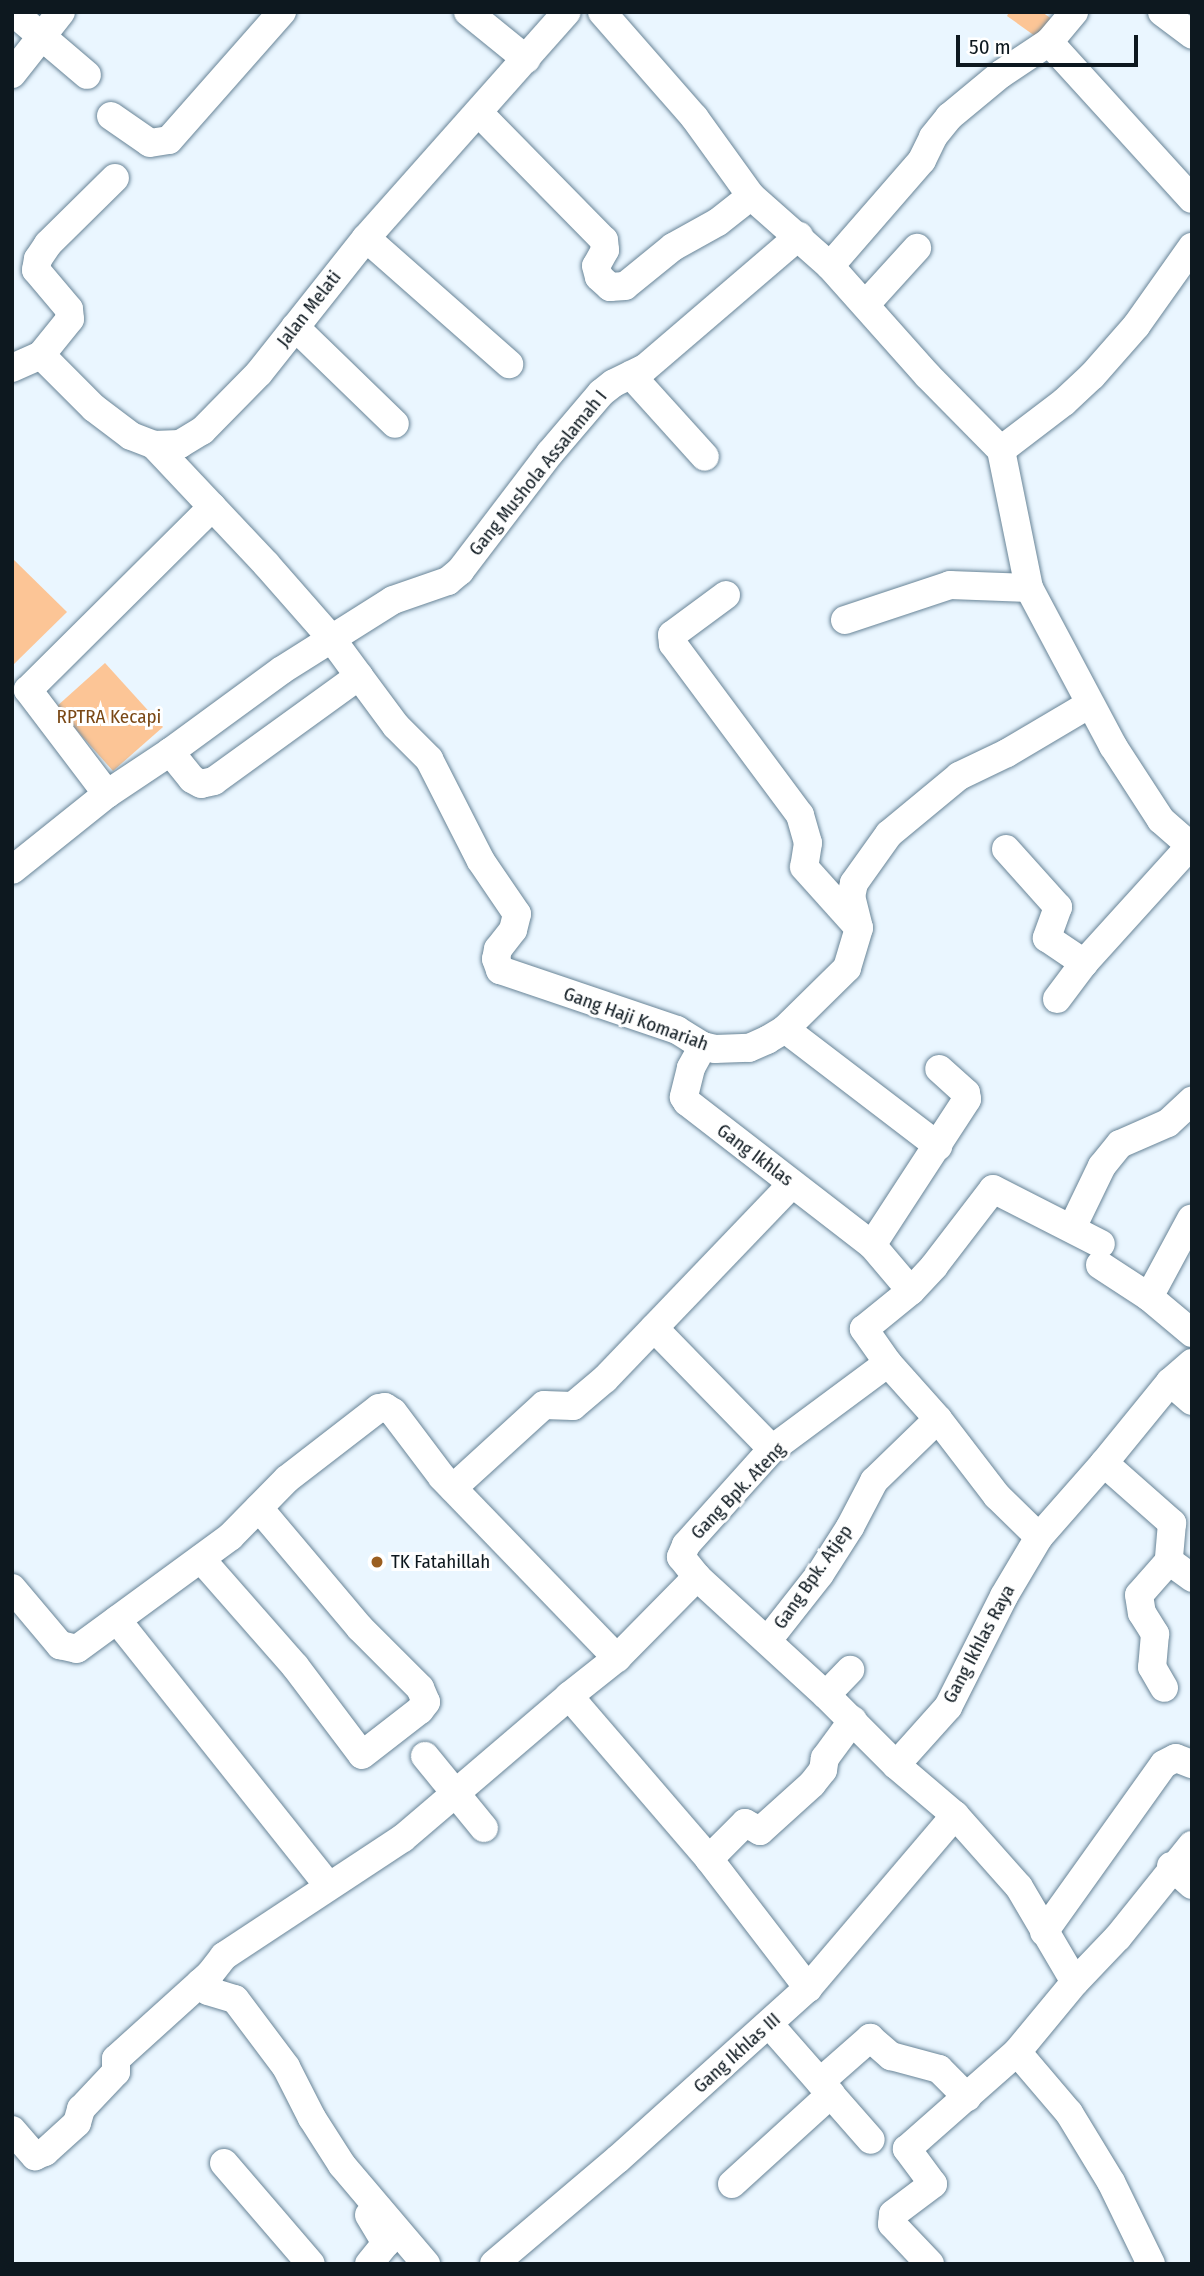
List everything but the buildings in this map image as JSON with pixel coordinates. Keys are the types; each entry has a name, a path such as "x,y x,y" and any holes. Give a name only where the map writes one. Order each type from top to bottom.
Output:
{"street":[{"path":"13,12 86,75"},
{"path":"12,74 61,12"},
{"path":"111,116 150,144 169,140 282,12"},
{"path":"468,12 526,59"},
{"name":"Jalan Melati","path":"154,445 180,444 202,431 259,373 366,238 567,12"},
{"path":"602,12 694,117 751,196 830,266 928,376 1001,450 1027,578 1113,746 1161,820 1191,847 1084,963 1057,999"},
{"path":"830,266 922,160 933,137 949,117 1001,74 1049,42 1074,12"},
{"path":"1162,12 1192,35"},
{"path":"1049,42 1192,199"},
{"path":"479,113 604,240 605,250 597,266 599,277 610,287 625,286 673,247 718,222 751,196"},
{"path":"12,368 41,355 70,319 69,309 36,270 38,259 48,244 115,178"},
{"name":"Gang Mushola Assalamah I","path":"12,870 107,794 331,638 393,600 429,590 448,581 460,571 550,453 601,393 645,368 799,236"},
{"path":"366,238 509,363"},
{"path":"1001,450 1064,402 1092,376 1136,326 1192,247"},
{"path":"866,304 917,248"},
{"path":"295,327 395,424"},
{"path":"41,355 94,408 131,436 154,445 331,638 359,676 214,781 201,784 192,779 170,752"},
{"path":"631,374 705,457"},
{"path":"107,794 20,697 212,507"},
{"path":"845,620 950,585 1027,578"},
{"path":"726,595 672,635 673,644 800,816 808,843 804,867 859,928"},
{"name":"Gang Haji Komariah","path":"359,676 396,726 429,759 481,861 517,915 513,930 504,938 496,959 500,970 511,976 677,1030 703,1046 749,1048 785,1029 847,968 859,928"},
{"path":"859,928 850,897 854,883 889,834 959,776 1007,754 1090,704"},
{"path":"1006,849 1058,907 1047,938 1084,963"},
{"path":"785,1029 938,1146"},
{"name":"Gang Ikhlas","path":"703,1046 691,1068 684,1097 687,1102 872,1245 911,1291"},
{"path":"872,1245 967,1099 965,1093 939,1069"},
{"path":"1072,1227 1102,1166 1120,1144 1168,1123 1192,1101"},
{"path":"453,1488 544,1405 577,1403 793,1184"},
{"path":"1039,1537 997,1496 938,1419 888,1363 864,1332 865,1326 911,1291 934,1266 988,1192 999,1190 1072,1227 1100,1255 1192,1333"},
{"path":"1149,1297 1191,1219"},
{"path":"653,1328 772,1450"},
{"name":"Gang Bpk. Ateng","path":"697,1577 681,1557 686,1545 772,1450 888,1363"},
{"name":"Gang Ikhlas Raya","path":"896,1765 948,1707 963,1682 1004,1596 1039,1537 1170,1382 1192,1363"},
{"path":"1170,1382 1192,1401"},
{"path":"12,1588 60,1645 77,1649 201,1559 259,1508 287,1479 379,1408 385,1407 393,1412 442,1477 617,1658"},
{"name":"Gang Bpk. Atjep","path":"768,1640 820,1574 850,1527 874,1481 938,1419"},
{"path":"1104,1463 1172,1523 1169,1560 1139,1595 1142,1613 1155,1634 1152,1667 1164,1688"},
{"path":"201,1559 295,1666 362,1755 420,1710 426,1702 421,1688 360,1628 259,1508"},
{"path":"1169,1560 1192,1578"},
{"path":"12,2130 35,2156 45,2151 77,2123 81,2109 116,2072 116,2059 230,1952 403,1838 617,1658 697,1577 853,1720 896,1765 955,1815 1018,1887 1075,1982"},
{"path":"117,1620 328,1885"},
{"path":"826,1695 850,1670"},
{"path":"569,1696 709,1859 808,1988"},
{"path":"709,1859 746,1823 760,1831 812,1783 823,1770 825,1758 853,1720"},
{"path":"425,1756 484,1828"},
{"path":"1044,1932 1164,1764 1176,1758 1192,1764"},
{"name":"Gang Ikhlas III","path":"494,2264 618,2159 808,1988 955,1815"},
{"path":"930,2264 892,2224 894,2214 933,2184 907,2149 1017,2052 1075,1982 1182,1876 1192,1845"},
{"path":"200,1983 208,1991 235,1999 286,2067 312,2119 342,2165 426,2264"},
{"path":"769,2024 871,2140"},
{"path":"732,2184 870,2038 891,2056 939,2069 967,2097"},
{"path":"1017,2052 1069,2113 1111,2182 1151,2264"},
{"path":"315,2149 386,2237 383,2250 369,2264"},
{"path":"224,2163 311,2264"}],"green space":[{"path":"1009,12 1042,12 1056,22 1042,41 1007,16"},
{"path":"12,558 67,612 12,666"},
{"name":"RPTRA Kecapi","path":"105,663 163,727 113,771 56,707"}],"place":[{"name":"TK Fatahillah","path":"377,1562"}]}
